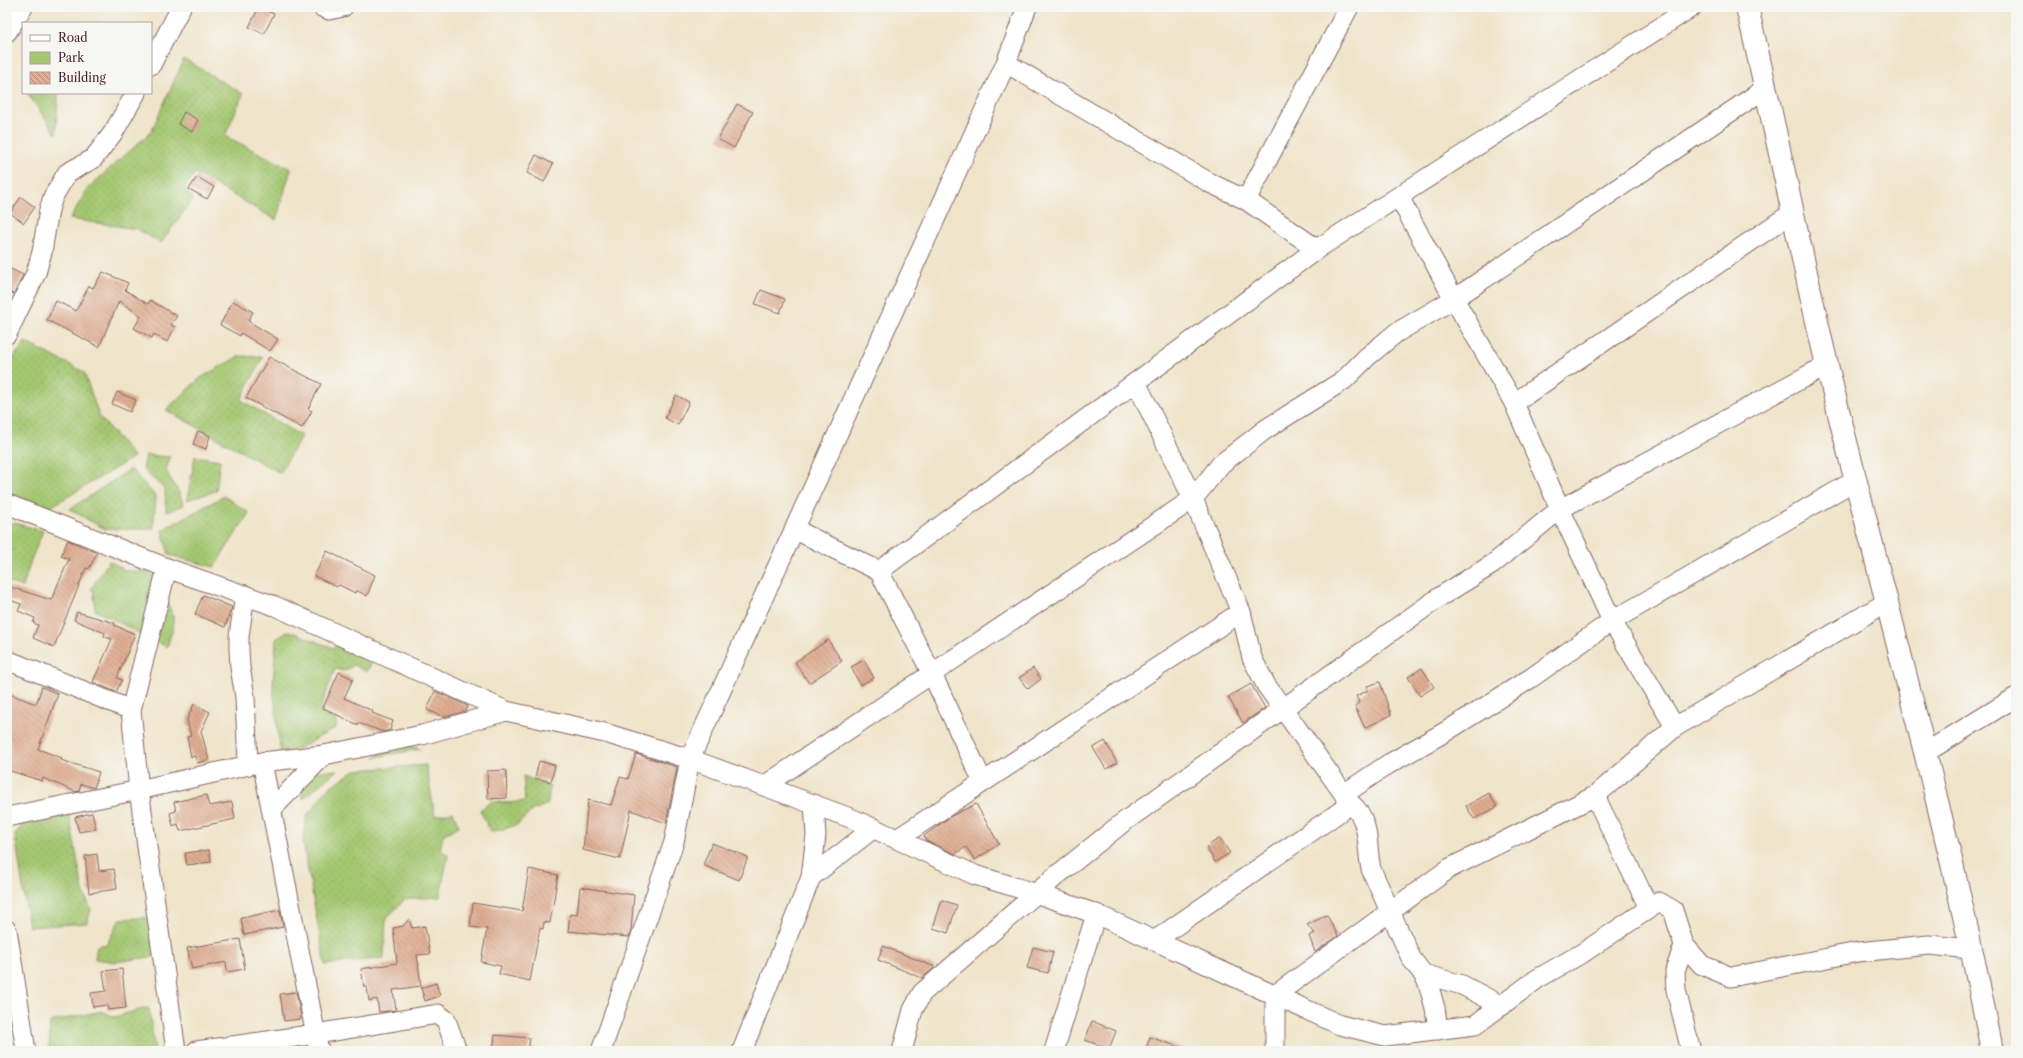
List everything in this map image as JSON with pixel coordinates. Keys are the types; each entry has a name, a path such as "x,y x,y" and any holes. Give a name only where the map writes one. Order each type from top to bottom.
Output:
{"street":[{"path":"7,32 23,7"},
{"path":"152,63 181,7"},
{"path":"322,7 329,10 343,7"},
{"path":"601,1051 674,842 690,759 796,530 1006,63 1027,7"},
{"path":"1246,200 1349,7"},
{"path":"879,571 1317,249 1692,7"},
{"path":"1747,7 1827,365 1926,753 1971,949 1992,1051"},
{"path":"1006,63 1210,183 1246,200 1317,249"},
{"path":"764,786 1193,498 1221,464 1266,429 1344,380 1367,357 1396,333 1454,300 1766,88"},
{"path":"7,334 36,273 42,252 49,210 53,197 67,173 92,159 113,134 135,94"},
{"path":"1399,197 1454,300 1514,403 1560,509 1612,621 1675,727"},
{"path":"1514,403 1792,213"},
{"path":"902,1051 913,1010 922,993 987,934 1038,894 1056,876 1121,824 1282,707 1441,596 1493,564 1560,509 1827,365"},
{"path":"1136,382 1193,498 1241,612 1252,658 1266,685 1347,799 1360,811 1366,829 1368,855 1371,869 1411,958 1428,983 1435,1008 1438,1030"},
{"path":"1154,942 1347,799 1387,765 1445,732 1531,678 1612,621 1856,480"},
{"path":"7,504 167,568 275,606 506,711 597,731 690,759 814,804 874,828 975,875 1038,894 1096,914 1154,942 1340,1025 1385,1036 1475,1024 1502,1006 1537,979 1584,952 1659,902 1673,910 1684,945 1702,965 1731,977 1858,952 1929,945 1971,949"},
{"path":"796,530 879,571 932,674 983,782"},
{"path":"167,568 131,710 139,790 176,1051"},
{"path":"245,595 239,636 240,667 245,705 255,764 272,809 318,1043"},
{"path":"1274,995 1450,868 1595,796 1675,727 1887,602"},
{"path":"898,839 1241,612"},
{"path":"7,660 131,710"},
{"path":"1926,753 2016,697"},
{"path":"7,817 255,764 324,755 422,735 506,711"},
{"path":"272,809 324,755"},
{"path":"1595,796 1649,908"},
{"path":"742,1051 811,877 816,835 814,804"},
{"path":"811,877 874,828"},
{"path":"1054,1051 1096,914"},
{"path":"7,930 26,1051"},
{"path":"1684,945 1675,971 1676,990 1691,1051"},
{"path":"1423,974 1462,985 1502,1006"},
{"path":"1274,995 1275,1051"},
{"path":"196,1051 318,1043 438,1014 443,1015 446,1020 457,1051"}],"green space":[{"path":"184,59 243,94 225,136 291,169 276,220 195,173 184,188 193,199 161,243 137,229 70,219 88,188 151,132"},
{"path":"28,94 58,94 56,134"},
{"path":"25,342 84,372 99,416 134,457 47,509 7,493 7,367"},
{"path":"239,356 263,357 241,400 301,436 280,473 166,410 199,379"},
{"path":"146,455 170,457 166,471 177,489 184,505 166,512 165,489 143,470"},
{"path":"195,456 220,460 216,491 187,500"},
{"path":"131,469 156,497 153,529 104,529 70,509"},
{"path":"224,496 249,513 214,567 169,555 162,530"},
{"path":"12,522 43,531 31,560 23,587 7,582 7,547 9,540 7,538 7,526"},
{"path":"109,561 127,571 146,571 158,580 173,616 173,628 167,647 95,610 94,592 91,589"},
{"path":"289,631 333,648 337,645 373,659 367,672 354,665 344,671 335,669 320,710 336,719 336,728 281,758 273,686 276,639"},
{"path":"398,743 420,749 375,757"},
{"path":"426,765 435,816 453,812 459,826 443,835 440,850 448,855 440,897 405,899 386,919 384,958 325,965 303,842 307,816 327,789 355,770"},
{"path":"337,770 303,799 297,773"},
{"path":"523,776 550,786 548,804 533,810 518,824 502,830 490,831 480,810 492,801 509,803 525,801"},
{"path":"69,814 83,891 91,910 87,923 29,927 15,835 24,822"},
{"path":"159,917 164,955 115,962 95,959 97,946 107,944 120,919"},
{"path":"146,1008 149,1009 155,1051 49,1051 50,1022 102,1011 114,1017"}],"building":[{"path":"259,7 274,14 264,34 249,27"},
{"path":"737,104 753,112 734,148 718,139"},
{"path":"184,112 198,120 192,132 178,124"},
{"path":"536,155 553,164 544,182 527,173"},
{"path":"197,177 214,187 207,199 189,189"},
{"path":"21,197 35,207 24,223 10,213"},
{"path":"7,267 23,275 14,294 7,291"},
{"path":"103,272 128,283 125,290 148,304 150,300 177,316 171,325 175,327 167,342 154,334 152,338 134,328 141,316 119,301 99,347 47,320 56,301 76,311 89,286 93,288"},
{"path":"761,290 785,299 780,313 755,304"},
{"path":"233,301 253,312 248,321 278,339 270,351 241,333 240,336 220,325"},
{"path":"269,357 321,384 308,409 312,411 302,428 246,398"},
{"path":"117,392 136,400 130,412 112,404"},
{"path":"676,395 689,402 678,425 665,418"},
{"path":"198,431 210,436 206,449 193,444"},
{"path":"68,540 97,553 89,569 86,568 54,647 33,638 38,625 33,623 35,618 18,611 21,604 7,599 7,586 51,600 69,559 61,556"},
{"path":"327,551 375,575 367,596 356,590 355,593 339,585 337,587 314,576"},
{"path":"203,595 232,607 225,627 195,614"},
{"path":"77,612 115,623 114,625 135,634 117,678 122,680 116,692 93,682 112,639 104,637 105,633 74,620"},
{"path":"828,640 842,661 809,683 795,662"},
{"path":"864,660 874,678 860,685 851,667"},
{"path":"1033,668 1041,679 1028,689 1019,678"},
{"path":"1422,668 1434,687 1420,696 1408,677"},
{"path":"339,672 353,679 344,698 373,711 372,713 393,721 390,730 384,732 358,723 358,725 323,708"},
{"path":"1380,682 1391,715 1365,728 1355,707 1359,702 1356,696 1367,691 1367,686"},
{"path":"1251,684 1265,708 1243,723 1228,697"},
{"path":"42,687 58,694 38,749 62,758 61,760 99,772 94,788 81,784 79,791 76,792 43,778 42,781 7,770 7,693 36,704"},
{"path":"435,691 468,706 466,711 444,717 427,710"},
{"path":"194,704 210,712 201,731 209,760 197,763 195,756 191,757 187,737 191,736 187,720"},
{"path":"1105,741 1117,763 1106,769 1093,748"},
{"path":"636,754 677,767 666,823 631,810 620,859 583,850 588,800 611,805 620,777 628,779"},
{"path":"539,761 555,765 551,782 535,778"},
{"path":"506,770 507,798 488,799 487,771"},
{"path":"1489,793 1497,807 1474,819 1466,806"},
{"path":"206,795 209,806 232,802 235,819 180,831 178,824 173,826 170,813 176,811 174,802"},
{"path":"976,804 999,844 975,860 966,847 955,854 926,841 924,836 951,816"},
{"path":"92,813 96,829 79,832 75,817"},
{"path":"1220,838 1230,853 1215,862 1206,847"},
{"path":"712,843 748,857 739,880 703,865"},
{"path":"209,850 211,862 187,865 185,853"},
{"path":"97,854 99,871 114,869 117,889 89,893 85,856"},
{"path":"529,869 558,875 550,923 544,922 543,929 540,928 530,981 499,974 501,966 481,962 487,929 470,927 473,903 522,911"},
{"path":"580,887 634,895 631,931 629,937 568,931 570,914 577,915"},
{"path":"942,900 957,905 948,933 933,928"},
{"path":"280,910 283,927 244,935 241,918"},
{"path":"1327,915 1338,936 1315,952 1309,936 1315,933 1307,925"},
{"path":"409,919 412,928 425,926 430,954 417,955 421,986 393,990 396,1010 379,1012 377,999 369,1001 367,987 364,987 361,969 397,963 393,928 403,926"},
{"path":"240,939 245,969 227,972 226,962 192,969 187,948"},
{"path":"883,946 935,967 922,978 878,960"},
{"path":"1033,947 1053,952 1048,973 1027,968"},
{"path":"122,969 126,1008 108,1010 107,1005 93,1007 91,993 106,991 103,971"},
{"path":"436,983 440,996 425,1001 421,988"},
{"path":"296,992 301,1019 284,1021 280,994"},
{"path":"1092,1021 1116,1031 1109,1049 1085,1040"},
{"path":"495,1035 530,1038 528,1051 493,1051"},
{"path":"1150,1037 1185,1049 1184,1051 1145,1051"}]}
